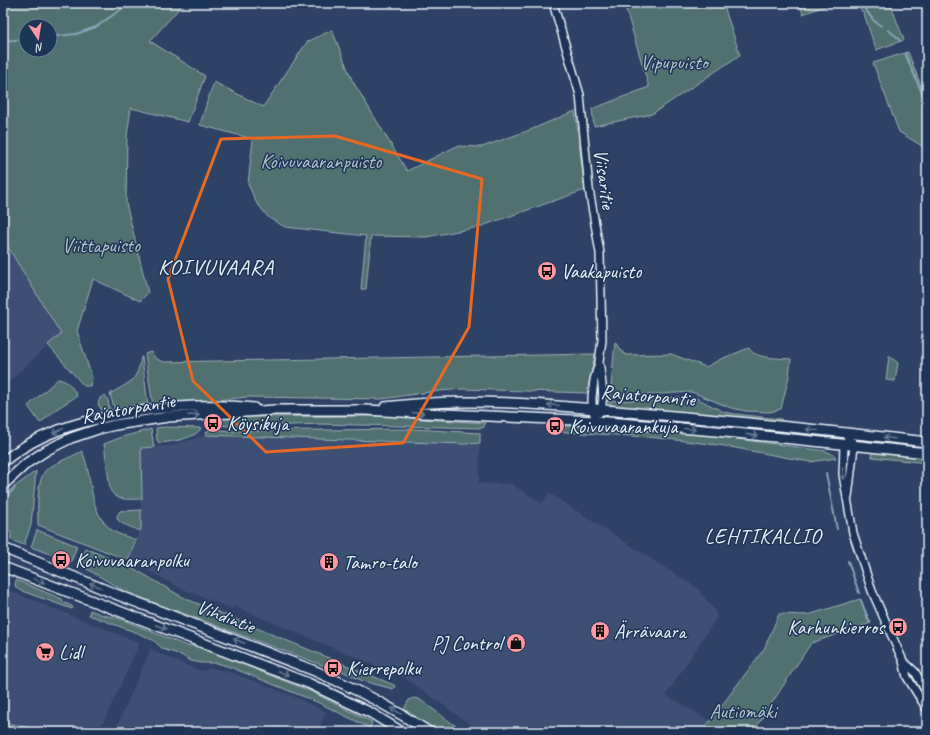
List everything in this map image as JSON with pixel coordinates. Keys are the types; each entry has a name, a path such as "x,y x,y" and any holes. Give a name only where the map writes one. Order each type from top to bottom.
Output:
{"main road":[{"name":"Rajatorpantie","path":"366,410 402,405 453,402 489,402 592,408 927,442"},
{"name":"Rajatorpantie","path":"3,462 32,443 67,427 84,421 113,415 192,406 241,406 275,410"},
{"name":"Rajatorpantie","path":"3,485 27,463 47,450 70,438 115,424 168,417 275,410 366,410 596,421 716,431 927,453"},
{"name":"Vihdintie","path":"3,548 321,673 378,701 429,732"},
{"name":"Vihdintie","path":"3,567 294,678 340,698 402,732"}],"street":[{"name":"Viisaritie","path":"553,3 581,102 589,189 600,253 602,340 599,362 594,380 592,408 596,421"},
{"name":"Viisaritie","path":"596,421 601,409 603,398 599,362"},
{"path":"851,434 844,445 842,475 853,533 860,558 888,629 903,661 907,677 927,709"},
{"path":"848,503 854,446 851,434"},
{"path":"903,661 915,672 927,693"}],"highlighted area":[{"path":"335,136 482,179 469,327 403,443 266,452 193,381 168,279 221,139"}],"shaded area":[{"path":"3,239 61,334 3,387"},
{"path":"205,435 464,444 480,443 479,483 511,484 542,503 549,493 697,588 716,612 717,617 666,695 710,721 702,732 481,732 405,678 233,606 232,609 180,588 128,560 141,528 141,448 173,445"},
{"path":"3,588 140,643 99,732 45,732 3,722"},
{"path":"151,648 156,652 200,671 213,668 233,673 293,696 326,712 317,732 115,732"}],"green space":[{"name":"Viittapuisto","path":"3,3 184,3 150,41 205,76 188,122 131,108 127,136 126,203 148,293 140,301 93,279 77,331 92,378 90,386 84,386 48,345 61,334 3,239"},
{"name":"Vipupuisto","path":"624,3 723,3 740,55 652,114 594,126 592,109 649,87"},
{"path":"799,3 833,3 803,14"},
{"path":"854,3 890,3 904,40 876,50 864,14"},
{"name":"Koivuvaaranpuisto","path":"332,30 352,80 407,171 457,146 482,147 530,130 575,111 585,190 479,227 426,237 371,236 366,289 361,289 366,236 285,227 269,218 256,202 248,184 253,139 200,125 214,82 263,107 307,42"},
{"path":"908,52 927,101 927,149 899,132 873,63"},
{"path":"615,342 621,351 626,355 671,354 706,367 721,359 749,348 752,352 762,356 791,359 789,376 781,409 770,412 746,411 731,408 692,392 610,397"},
{"path":"151,352 155,358 163,362 595,354 587,393 463,389 382,399 248,397 153,406 145,354"},
{"path":"889,356 898,363 895,381 886,380"},
{"path":"141,357 148,406 115,411 110,394 132,380 137,372"},
{"path":"58,379 68,383 77,396 58,408 40,423 28,406"},
{"path":"105,395 108,400 110,412 101,409 98,404 100,398"},
{"path":"676,397 696,398 724,412 781,419 783,421 778,423 615,407 607,401 646,400"},
{"path":"390,416 485,423 484,427 481,428 319,424 241,427 218,425 219,419 234,417"},
{"path":"588,425 715,436 826,451 834,455 836,458 810,462 725,446 694,442 649,437 548,431 548,429 557,429 564,426"},
{"path":"156,428 201,428 194,435 176,441 159,443 157,440"},
{"path":"151,429 154,447 141,448 142,499 123,499 115,496 110,489 104,444"},
{"path":"209,429 231,431 414,429 480,433 480,443 464,444 205,435"},
{"path":"82,451 86,461 92,494 99,514 113,531 136,540 128,560 38,525 38,496 43,475 49,467"},
{"path":"871,452 927,457 927,463 872,457"},
{"path":"36,471 31,525 24,545 11,540 11,532 3,527 3,499 10,490"},
{"path":"141,510 140,531 121,523 117,519 120,511"},
{"path":"37,530 77,546 71,562 31,547"},
{"path":"85,548 138,571 189,600 394,685 395,687 393,689 363,681 331,666 330,668 126,592 80,565"},
{"path":"16,580 62,599 63,602 73,607 72,609 19,590 15,586"},
{"name":"Autiomäki","path":"860,599 871,623 811,643 753,732 702,732 764,649 779,614 808,615"},
{"path":"90,610 103,615 118,618 187,646 196,646 310,691 372,722 370,728 317,702 230,667 217,663 201,663 191,661 181,655 163,649 153,640 140,634 89,615"},
{"path":"414,698 419,699 464,732 437,732 404,709 409,700"},
{"path":"3,722 39,730 45,732 3,732"}],"waterway":[{"path":"58,36 76,34 96,27 130,3"},
{"path":"861,3 873,20 881,26"},
{"path":"888,30 900,41"},
{"path":"3,41 18,40"},
{"path":"905,53 927,105"},
{"path":"826,473 837,529"},
{"path":"3,500 15,488"},
{"path":"848,561 859,593"},
{"path":"861,600 869,622"}],"place":[{"name":"Vaakapuisto","path":"547,271"},
{"name":"Köysikuja","path":"213,423"},
{"name":"Koivuvaarankuja","path":"555,426"},
{"name":"Koivuvaaranpolku","path":"61,560"},
{"name":"Tamro-talo","path":"329,562"},
{"name":"Karhunkierros","path":"898,627"},
{"name":"Ärrävaara","path":"600,631"},
{"name":"PJ Control","path":"516,643"},
{"name":"Lidl","path":"45,652"},
{"name":"Kierrepolku","path":"333,668"}],"district":[{"name":"KOIVUVAARA","path":"216,266"},
{"name":"LEHTIKALLIO","path":"763,536"}]}
